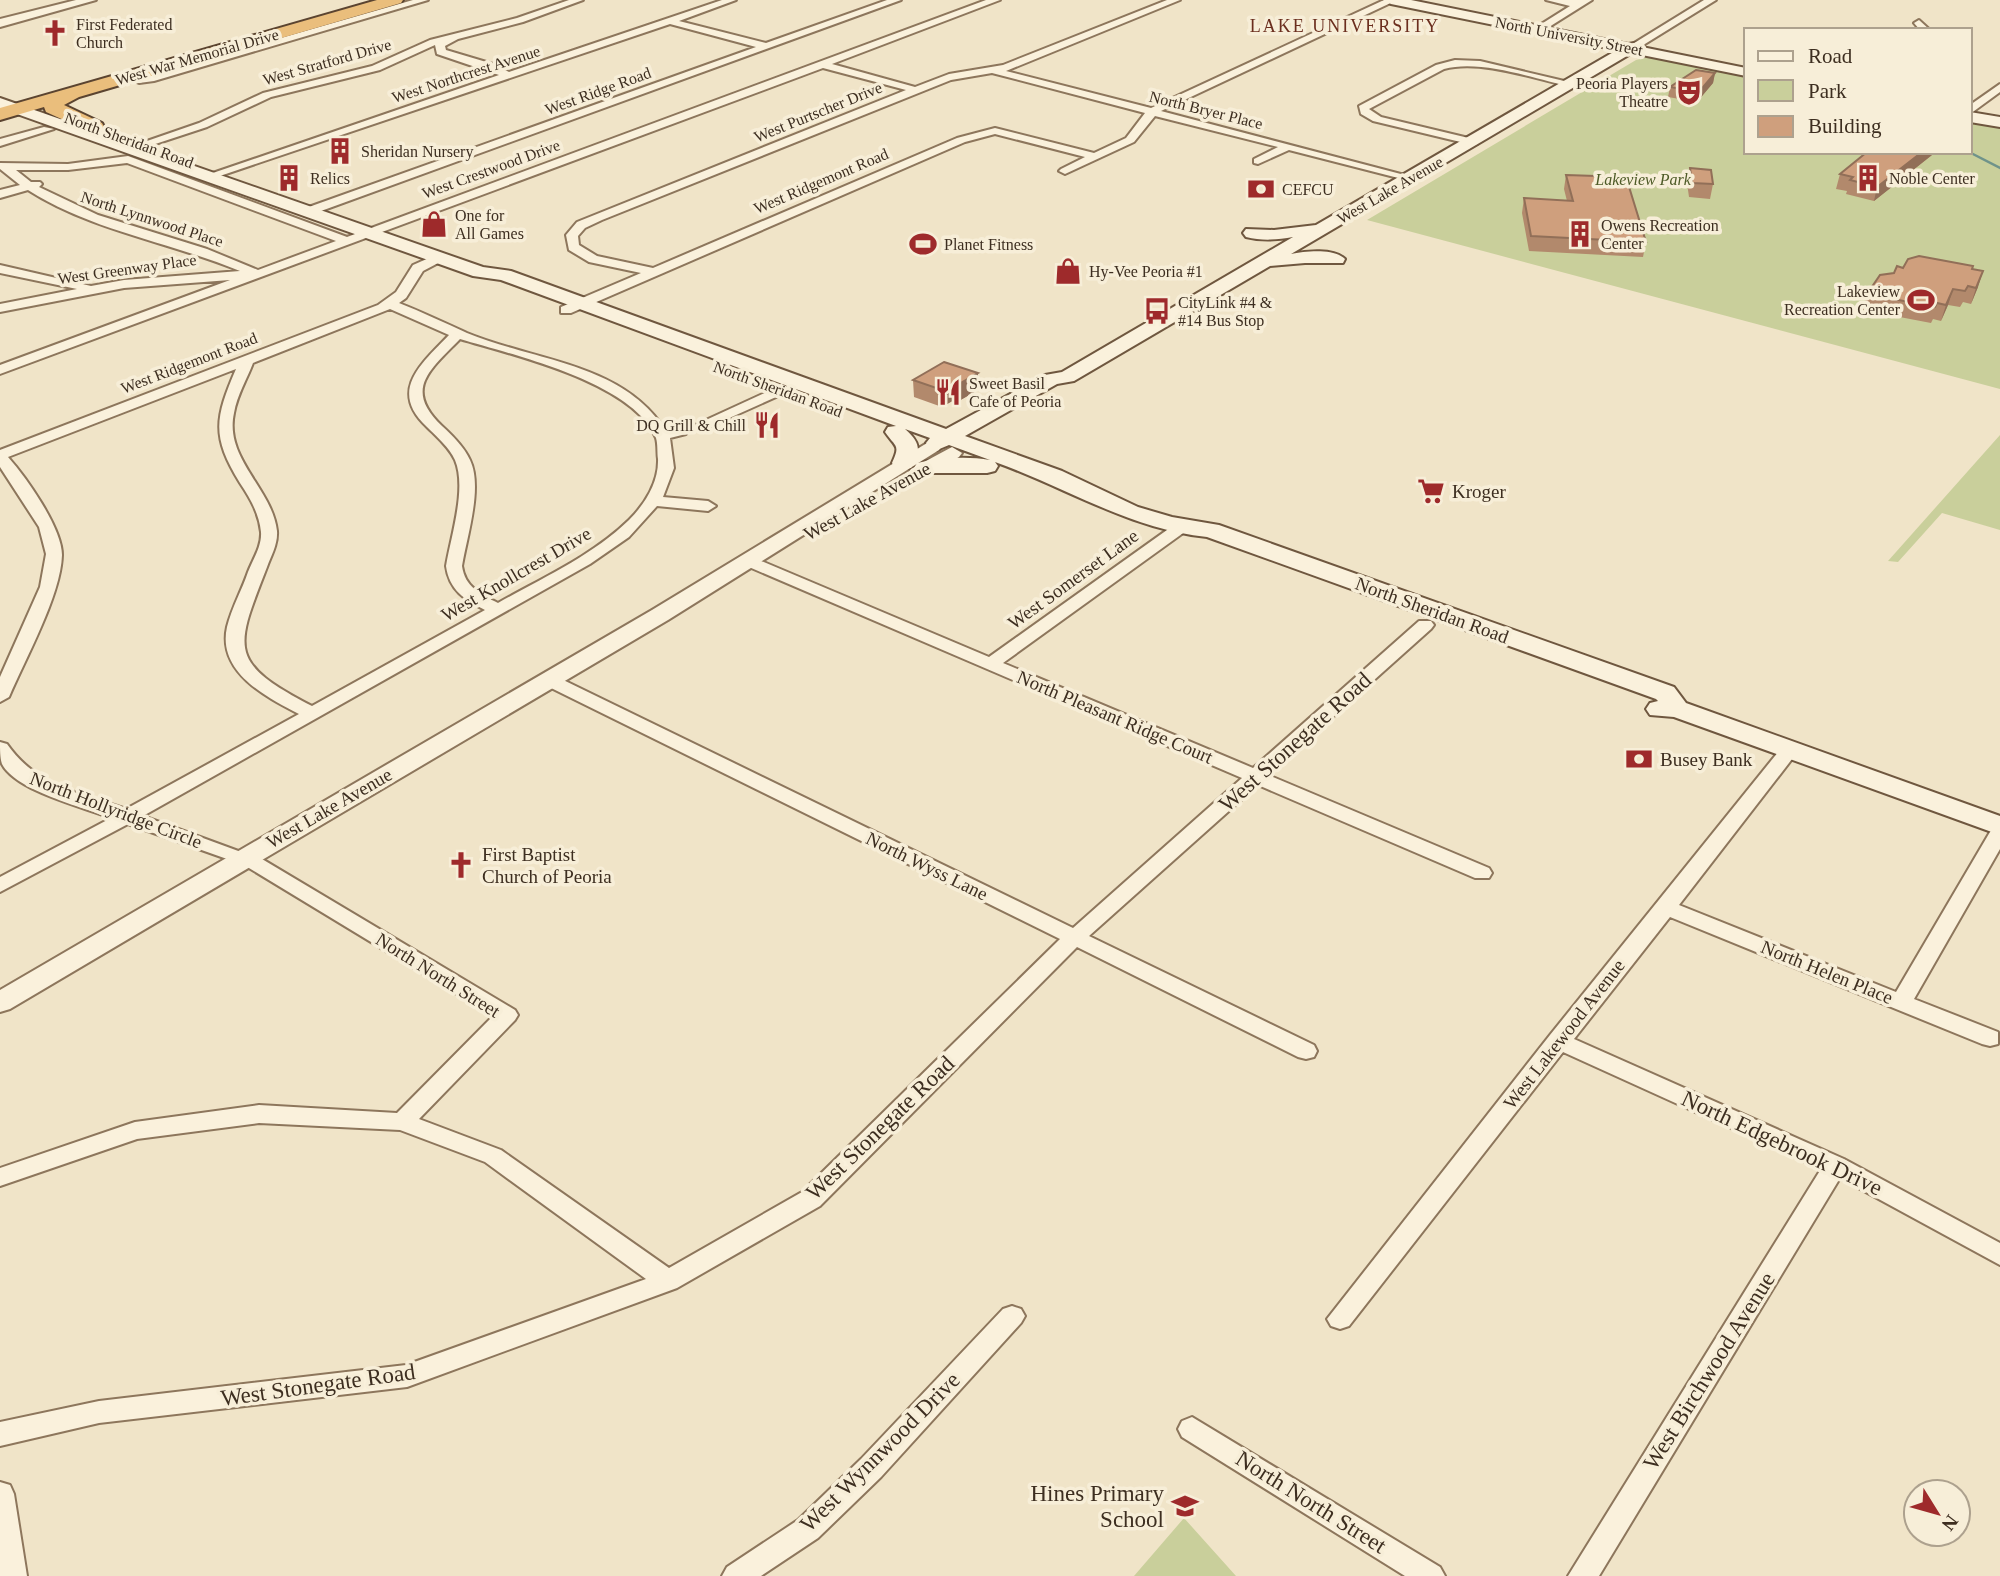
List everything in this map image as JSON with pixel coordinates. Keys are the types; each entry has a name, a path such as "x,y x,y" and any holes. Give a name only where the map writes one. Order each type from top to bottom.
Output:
{"highway":[{"name":"West War Memorial Drive","path":"8,105 19,93 48,90 145,65 375,0"},
{"name":"West War Memorial Drive","path":"8,105 128,77 395,0"},
{"path":"95,127 58,111 53,105 62,98 128,77"},
{"path":"8,105 32,118 74,131"}],"main road":[{"name":"North University Street","path":"1392,0 1541,28 1744,72"},
{"name":"North University Street","path":"1417,0 1541,28"},
{"name":"North University Street","path":"1633,47 1744,66"},
{"name":"West Lake Avenue","path":"950,445 973,422 1052,379 1067,377 1633,47"},
{"name":"North Sheridan Road","path":"8,105 95,127 139,151"},
{"path":"1972,112 2000,116"},
{"path":"1972,113 2000,122"},
{"name":"North Sheridan Road","path":"74,131 213,175 438,258 480,272 504,275 574,307 602,324 780,390 950,445 996,462 1042,486 1082,492 1180,528 1210,530 1458,630 1486,647 1653,708 1677,709 2000,826"},
{"path":"1331,224 1327,237 1328,246 1339,258 1305,257 1259,266 1266,255 1267,247 1252,233 1289,233 1331,224"},
{"name":"North Sheridan Road","path":"574,307 677,337 839,397 903,428"},
{"path":"602,324 659,338 677,337 675,341 681,346 707,356 722,368"},
{"name":"West Lake Avenue","path":"950,445 997,426 1066,383 1067,377"},
{"path":"780,390 793,387 817,395 839,397"},
{"path":"903,463 908,452 903,428 973,422"},
{"path":"925,468 996,462 997,426"},
{"name":"North Sheridan Road","path":"1180,528 1194,541 1364,603 1434,620 1665,693 1677,709"}],"street":[{"path":"0,23 90,0"},
{"path":"128,77 150,79 423,0"},
{"name":"West Stratford Drive","path":"0,194 139,151 267,95 372,70 434,42 520,20 578,0"},
{"name":"West Northcrest Avenue","path":"213,175 731,0"},
{"name":"West Ridge Road","path":"310,211 896,0"},
{"name":"West Crestwood Drive","path":"0,370 995,0"},
{"name":"West Purtscher Drive","path":"653,272 582,255 573,247 572,235 581,225 597,217 949,77 994,71 1175,0"},
{"path":"1065,171 1133,138 1151,112 1392,0"},
{"path":"1551,0 1583,3"},
{"name":"West Lake Avenue","path":"1633,47 1712,0"},
{"path":"1541,28 1583,3"},
{"path":"672,22 768,47"},
{"path":"471,32 452,38 440,46 442,53 489,66 510,76"},
{"path":"372,70 421,58 460,58"},
{"path":"1473,142 1379,119 1366,114 1363,107 1440,67 1455,63 1482,64 1572,84"},
{"path":"821,64 916,90"},
{"name":"North Bryer Place","path":"994,71 1410,178"},
{"path":"1972,110 2000,87"},
{"path":"0,143 48,129"},
{"name":"West Ridgemont Road","path":"574,307 961,140 995,131 1097,157"},
{"path":"1258,161 1287,147"},
{"path":"139,151 348,241"},
{"name":"North Lynnwood Place","path":"2,166 68,167 139,151"},
{"name":"North Lynnwood Place","path":"2,166 27,186 88,217 218,257 259,275"},
{"path":"438,258 418,268 401,295 390,304 458,333 607,385 638,404 662,435 681,431"},
{"path":"0,269 95,289"},
{"name":"West Greenway Place","path":"0,307 95,289 183,278 259,275"},
{"name":"West Ridgemont Road","path":"0,456 390,304"},
{"path":"458,333 418,378 413,402 420,414 453,447 467,470 468,484 454,566 457,582 467,592 499,610"},
{"path":"247,360 228,406 226,442 233,460 261,505 269,535 265,552 238,619 235,645 243,666 257,681 313,714"},
{"path":"702,425 780,390"},
{"name":"West Knollcrest Drive","path":"0,885 313,714 604,549 630,528 654,501 662,485 667,462 662,435"},
{"name":"West Lake Avenue","path":"751,562 903,463 950,445"},
{"name":"West Lake Avenue","path":"0,1002 751,562 925,468 950,445"},
{"path":"0,456 45,524 54,554 48,587 0,696"},
{"path":"654,501 708,506"},
{"name":"West Somerset Lane","path":"990,664 1180,528"},
{"name":"North Pleasant Ridge Court","path":"751,562 1482,873"},
{"name":"West Stonegate Road","path":"0,1434 99,1412 407,1376 668,1281 811,1199 1073,939 1434,620"},
{"name":"North Wyss Lane","path":"549,680 1306,1051"},
{"name":"North Hollyridge Circle","path":"0,748 14,768 38,784 243,858"},
{"name":"West Lakewood Avenue","path":"1340,1319 1790,750"},
{"path":"1901,1002 2000,832"},
{"name":"North North Street","path":"243,858 507,1015 402,1122"},
{"name":"North Helen Place","path":"1665,907 1990,1038"},
{"name":"North Edgebrook Drive","path":"1558,1041 1836,1165 2000,1255"},
{"path":"0,1177 135,1131 258,1114 402,1122 493,1156 668,1281"},
{"name":"West Birchwood Avenue","path":"1583,1576 1836,1165"},
{"name":"West Wynnwood Drive","path":"737,1576 808,1529 871,1468 1012,1316"},
{"name":"North North Street","path":"1192,1429 1430,1576"},
{"path":"0,1494 12,1576"}],"green space":[{"name":"Lakeview Park","path":"1648,57 1744,74 1744,154 1972,154 1972,119 2000,125 2000,389 1367,220 1636,60"},
{"path":"2000,435 2000,530 1942,513 1898,562 1888,561"},
{"path":"1184,1518 1236,1576 1134,1576"}],"building":[{"path":"1696,70 1715,73 1699,92 1670,87"},
{"path":"1865,154 1919,154 1877,187 1850,180 1853,177 1840,174"},
{"path":"1690,168 1711,170 1713,184 1692,183"},
{"name":"Owens Recreation Center","path":"1566,175 1626,177 1646,242 1531,236 1524,198 1573,201"},
{"path":"1919,256 1973,266 1972,269 1983,271 1976,288 1968,286 1965,291 1953,289 1946,305 1937,303 1935,307 1867,294 1880,275 1894,273 1897,266 1903,268 1908,259"},
{"path":"944,362 978,373 942,390 913,380"}],"waterway":[{"path":"1972,154 2000,168"}],"place":[{"name":"First Federated Church","path":"55,33"},
{"name":"Peoria Players Theatre","path":"1689,92"},
{"name":"Sheridan Nursery","path":"340,151"},
{"name":"Relics","path":"289,178"},
{"name":"Noble Center","path":"1868,178"},
{"name":"CEFCU","path":"1261,189"},
{"name":"One for All Games","path":"434,224"},
{"name":"Owens Recreation Center","path":"1580,234"},
{"name":"Planet Fitness","path":"923,244"},
{"name":"Hy-Vee Peoria #1","path":"1068,271"},
{"name":"Lakeview Recreation Center","path":"1921,300"},
{"name":"CityLink #4 & #14 Bus Stop","path":"1157,311"},
{"name":"Sweet Basil Cafe of Peoria","path":"948,392"},
{"name":"DQ Grill & Chill","path":"767,425"},
{"name":"Kroger","path":"1431,491"},
{"name":"Busey Bank","path":"1639,759"},
{"name":"First Baptist Church of Peoria","path":"461,865"},
{"name":"Hines Primary School","path":"1185,1506"}],"district":[{"name":"LAKE UNIVERSITY","path":"1345,26"}]}
